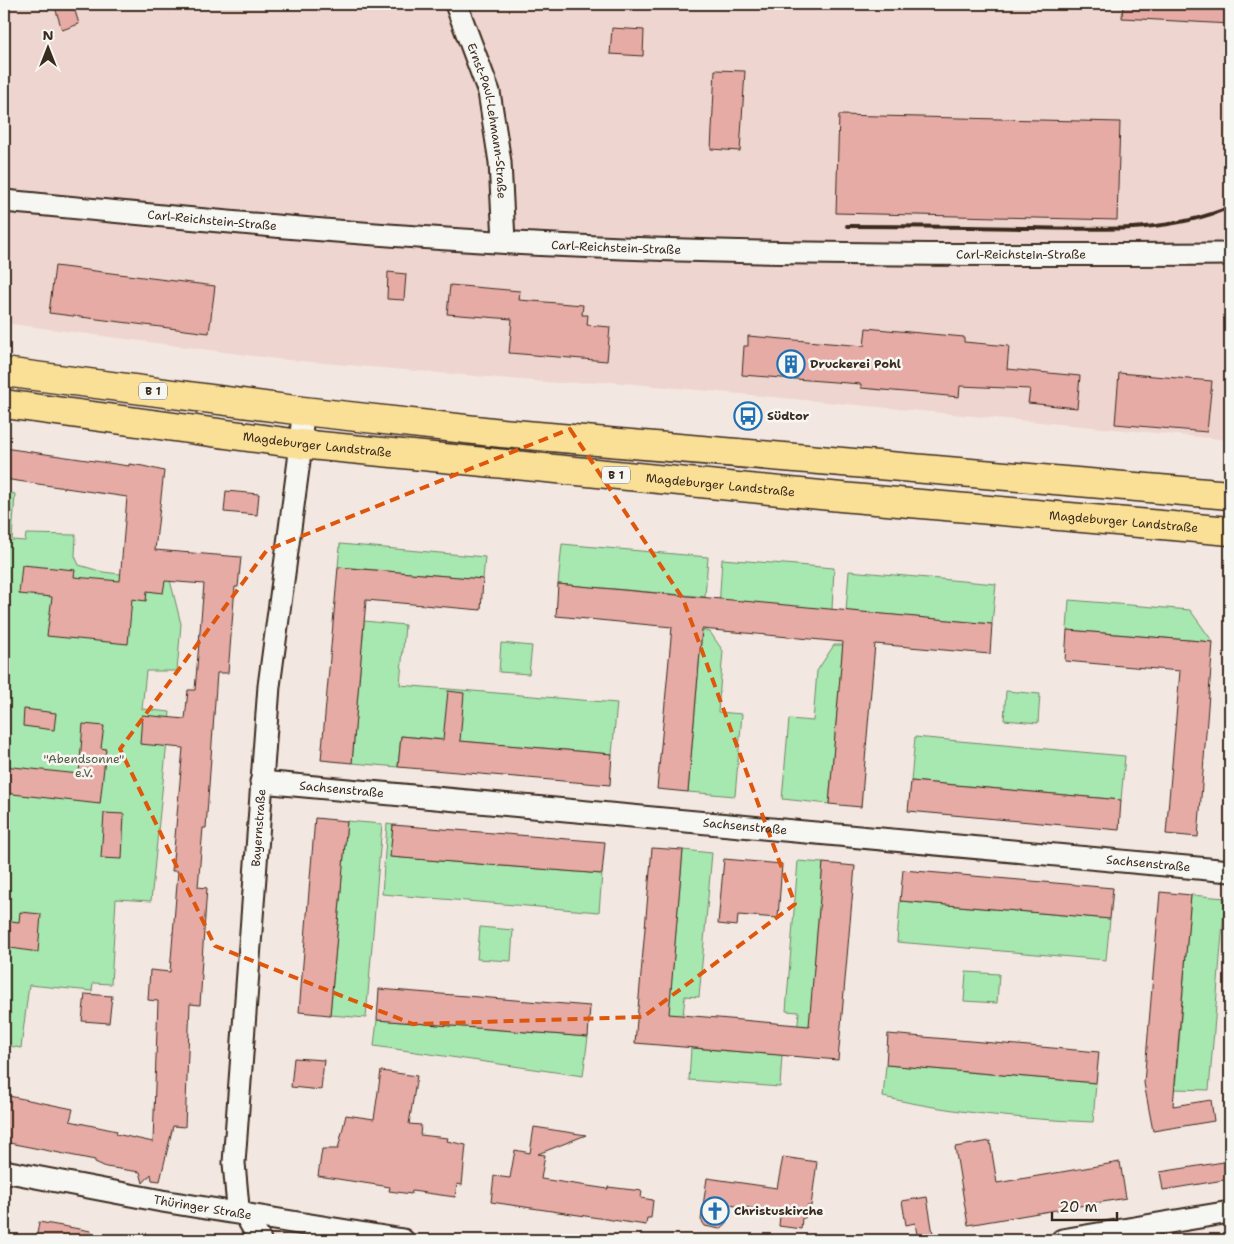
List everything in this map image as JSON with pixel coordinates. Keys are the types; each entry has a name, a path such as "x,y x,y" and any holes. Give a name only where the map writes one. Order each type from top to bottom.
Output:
{"main road":[{"name":"B 1","path":"4,372 303,411 502,433 1230,496"},
{"name":"Magdeburger Landstraße","path":"4,404 300,444 842,498 1230,531"}],"street":[{"name":"Ernst-Paul-Lehmann-Straße","path":"456,4 488,92 500,162 504,242"},
{"name":"Carl-Reichstein-Straße","path":"4,201 184,218 504,242 650,249 929,254 1230,254"},
{"name":"Bayernstraße","path":"260,1240 246,1216 238,1207 234,1163 269,686 303,411"},
{"name":"Sachsenstraße","path":"262,782 1230,871"},
{"name":"Thüringer Straße","path":"4,1171 246,1216 403,1240"},
{"path":"1062,1240 1230,1212"}],"highlighted area":[{"path":"570,429 683,599 795,904 643,1017 413,1024 215,946 120,749 267,550"}],"shaded area":[{"path":"4,4 1230,4 1230,440 612,382 557,383 277,359 4,323"}],"green space":[{"name":"\"Abendsonne\" e.V.","path":"4,492 15,494 12,540 25,541 26,534 76,535 75,556 79,565 103,572 170,580 181,624 177,671 146,671 142,709 170,712 151,901 116,899 111,984 93,983 92,991 29,985 21,1048 4,1045"},
{"path":"340,544 485,557 483,579 338,567"},
{"path":"562,544 708,557 705,597 558,584"},
{"path":"722,559 834,568 831,631 819,640 822,609 730,601 727,632 718,625"},
{"path":"849,571 996,584 992,624 846,611"},
{"path":"1069,600 1190,610 1213,642 1067,630"},
{"path":"364,621 405,625 400,685 617,703 612,754 401,736 398,767 352,763"},
{"path":"702,630 710,632 723,651 718,712 742,714 735,796 688,792"},
{"path":"501,643 532,646 529,674 499,672"},
{"path":"834,645 843,645 829,804 782,799 789,719 813,721 817,671"},
{"path":"1006,691 1040,694 1038,723 1004,720"},
{"path":"915,737 1125,756 1121,800 911,781"},
{"path":"347,821 382,824 366,1018 330,1015"},
{"path":"387,824 393,825 391,857 602,874 599,912 382,894"},
{"path":"683,850 712,853 699,997 685,996 680,1046 666,1045"},
{"path":"798,861 823,863 807,1057 795,1056 799,1012 786,1011"},
{"path":"1191,895 1225,898 1209,1090 1175,1089"},
{"path":"900,901 1110,919 1106,960 897,942"},
{"path":"480,927 513,930 511,961 477,959"},
{"path":"966,972 999,974 997,1003 964,1001"},
{"path":"377,1020 588,1037 583,1076 374,1046"},
{"path":"691,1048 782,1055 780,1087 689,1080"},
{"path":"886,1065 1096,1083 1093,1122 987,1114 909,1103 883,1097"}],"building":[{"path":"54,4 73,4 79,24 62,30"},
{"path":"1123,4 1230,4 1230,24 1122,18"},
{"path":"612,28 644,30 643,56 610,54"},
{"path":"715,70 745,71 740,151 711,149"},
{"path":"839,115 1120,122 1117,220 836,213"},
{"path":"55,266 215,286 209,333 49,313"},
{"path":"388,272 406,274 404,300 387,299"},
{"path":"450,285 520,291 519,300 583,305 582,315 588,315 587,325 610,327 607,361 509,353 512,319 447,314"},
{"path":"866,328 964,337 964,342 1009,346 1007,369 1080,376 1077,408 1028,403 1030,389 960,386 959,397 861,388 861,384 742,375 744,346 748,346 748,336 864,346"},
{"path":"1119,373 1212,381 1207,432 1115,424"},
{"path":"4,448 129,466 129,464 143,466 164,471 155,550 241,557 238,587 235,587 228,673 217,673 206,828 203,828 198,887 207,888 200,1005 190,1004 185,1127 173,1126 160,1181 152,1180 151,1174 143,1183 140,1172 106,1167 95,1162 95,1160 4,1142 4,1095 73,1109 70,1121 117,1131 116,1134 153,1142 158,1001 148,1000 150,970 170,972 178,871 172,871 183,748 140,744 142,715 185,719 188,690 195,690 204,584 165,581 163,593 147,591 146,601 132,599 128,644 47,636 52,597 19,594 22,565 75,570 74,577 120,581 127,497 4,479"},
{"path":"226,491 259,494 257,515 224,512"},
{"path":"338,567 483,579 481,610 366,600 352,763 321,760"},
{"path":"558,584 992,624 990,654 875,644 861,807 829,804 843,642 702,629 688,792 657,789 672,627 556,616"},
{"path":"1067,630 1213,642 1198,837 1166,834 1180,671 1065,661"},
{"path":"448,691 464,693 460,741 612,754 610,785 398,767 401,736 443,740"},
{"path":"24,709 56,713 54,730 23,726"},
{"path":"83,724 104,726 101,748 106,749 100,804 4,793 4,766 79,774"},
{"path":"911,781 1121,800 1119,830 908,811"},
{"path":"104,813 124,814 122,859 101,858"},
{"path":"315,818 347,821 330,1015 299,1012"},
{"path":"393,825 605,842 602,874 390,857"},
{"path":"652,848 683,850 669,1014 809,1026 823,863 855,866 838,1060 635,1043"},
{"path":"724,859 782,864 778,918 738,915 737,926 718,924"},
{"path":"903,870 1113,888 1110,919 900,901"},
{"path":"1160,892 1191,895 1173,1106 1211,1100 1214,1121 1153,1131 1144,1083"},
{"path":"20,912 41,914 38,952 4,947 4,920 19,922"},
{"path":"379,989 590,1006 588,1037 377,1020"},
{"path":"85,994 112,996 109,1023 82,1021"},
{"path":"888,1034 1099,1052 1096,1083 886,1065"},
{"path":"294,1058 324,1060 321,1090 291,1087"},
{"path":"381,1071 417,1076 409,1124 421,1125 420,1135 448,1138 447,1141 466,1145 462,1185 457,1184 455,1197 412,1191 411,1194 389,1191 390,1187 318,1176 322,1149 338,1149 346,1115 374,1119"},
{"path":"534,1127 586,1135 538,1154 545,1155 541,1179 608,1189 608,1187 642,1191 641,1198 653,1200 651,1218 647,1218 646,1225 491,1202 494,1176 510,1178 515,1150 530,1153"},
{"path":"990,1141 997,1183 1120,1162 1126,1198 968,1225 955,1147"},
{"path":"783,1157 817,1162 811,1206 807,1206 805,1218 802,1218 801,1229 779,1226 780,1215 772,1214 772,1211 729,1205 726,1224 720,1229 705,1226 701,1220 707,1178 777,1188"},
{"path":"1230,1161 1230,1179 1163,1190 1160,1172"},
{"path":"927,1197 934,1240 918,1240 915,1223 906,1225 902,1201"},
{"path":"39,1222 91,1231 90,1240 36,1240"}],"railway":[{"path":"847,226 1132,228 1182,222 1230,207"}],"place":[{"name":"Druckerei Pohl","path":"791,364"},
{"name":"Südtor","path":"748,416"},
{"name":"Christuskirche","path":"715,1211"}]}
